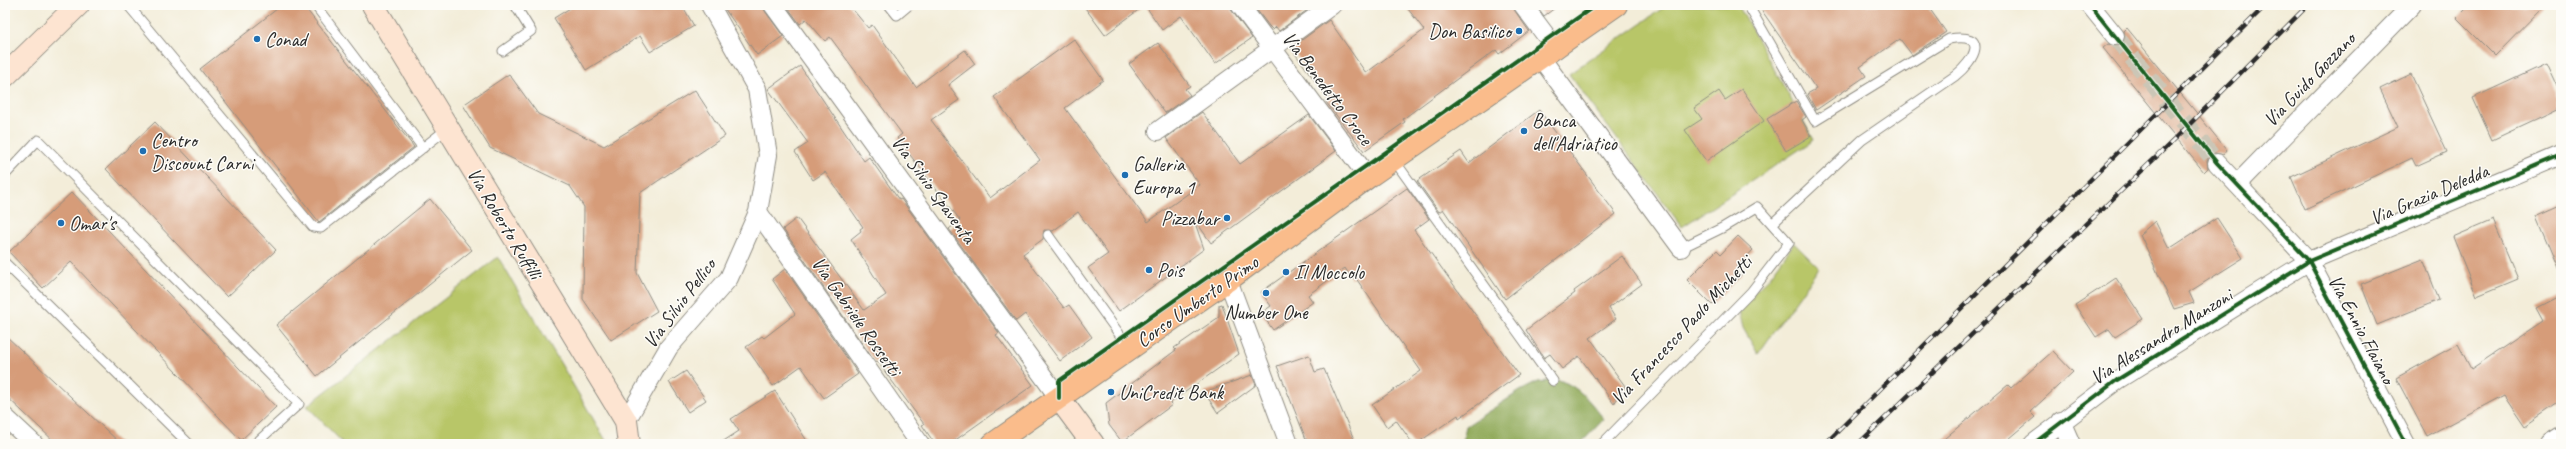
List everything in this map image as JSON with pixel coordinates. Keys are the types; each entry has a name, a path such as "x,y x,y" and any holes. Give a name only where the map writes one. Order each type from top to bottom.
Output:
{"main road":[{"name":"Corso Umberto Primo","path":"993,444 1228,280 1368,177 1549,54 1604,8"}],"street":[{"path":"5,76 78,5"},
{"name":"Via Roberto Ruffilli","path":"372,5 626,421 629,444"},
{"name":"Via Silvio Pellico","path":"626,421 669,347 729,278 758,212 768,156 756,89 710,5"},
{"name":"Via Silvio Spaventa","path":"773,5 1059,398"},
{"name":"Via Benedetto Croce","path":"1240,5 1270,48 1368,177"},
{"path":"1158,131 1270,48 1332,5"},
{"path":"1523,5 1549,54 1681,248"},
{"path":"2090,5 2115,36"},
{"name":"Via Guido Gozzano","path":"2238,183 2412,5"},
{"name":"Via Grazia Deledda","path":"2309,261 2561,155"},
{"name":"Via Ennio Flaiano","path":"2217,163 2238,183 2309,261 2406,444"},
{"name":"Via Gabriele Rossetti","path":"758,212 920,444"},
{"name":"Via Alessandro Manzoni","path":"2033,444 2117,380 2309,261"},
{"path":"1228,280 1289,444"},
{"path":"1059,398 1093,444"},
{"path":"5,417 34,444"},
{"path":"2061,422 2071,444"},
{"path":"2550,444 2561,437"}],"lane":[{"path":"128,5 313,227 321,228 448,128"},
{"path":"315,5 423,148"},
{"path":"502,51 531,31 515,5"},
{"path":"889,5 897,15 909,5"},
{"path":"1681,248 1722,228 1756,207 1772,224 1862,140 1955,76 1968,66 1976,54 1975,46 1970,40 1961,37 1949,39 1815,121 1748,5"},
{"path":"5,175 38,140 299,404 255,444"},
{"path":"1394,160 1553,381"},
{"name":"Via Francesco Paolo Michetti","path":"1602,444 1751,292 1789,243 1772,224"},
{"path":"1048,235 1130,349"},
{"path":"5,262 188,444"}],"green space":[{"path":"1667,5 1738,5 1814,140 1682,227 1569,74"},
{"path":"1794,243 1819,268 1758,354 1743,328 1738,307 1768,279"},
{"path":"498,257 608,444 344,444 307,406"},
{"path":"1559,380 1579,391 1604,419 1580,444 1462,444 1466,426 1520,391 1538,382"}],"building":[{"path":"282,5 303,5 414,147 319,222 200,69"},
{"path":"575,5 682,5 694,26 650,52 640,36 586,70 554,18"},
{"path":"722,5 763,5 765,11 783,36 757,55"},
{"path":"786,5 849,5 868,28 872,25 916,87 965,50 975,64 948,85 959,100 931,120 990,198 1040,160 994,97 1074,39 1103,80 1065,108 1148,222 1200,185 1166,138 1202,112 1240,164 1309,115 1336,151 1211,243 1193,217 1204,249 1119,311 1088,268 1108,254 1078,212 1053,231 1044,230 1043,239 1023,254 1064,308 1069,305 1092,337 1060,361 1025,314 1016,321 949,229 960,220 897,138 902,134 830,37 825,41 806,19 800,24"},
{"path":"1083,5 1145,5 1105,35"},
{"path":"1145,5 1230,5 1232,11 1252,38 1215,64 1181,16 1162,30"},
{"path":"1253,5 1314,5 1279,31 1276,27 1273,30 1269,26"},
{"path":"1405,5 1513,5 1515,11 1529,31 1499,54 1496,50 1403,119 1405,122 1364,151 1326,102 1329,100 1291,48 1329,20 1366,73 1424,30"},
{"path":"1536,5 1559,5 1544,16"},
{"path":"1758,5 1927,5 1946,32 1912,55 1900,39 1860,67 1866,76 1816,110 1807,94 1816,89"},
{"path":"2470,5 2545,5 2495,56 2457,18"},
{"path":"2127,28 2227,150 2223,155 2215,153 2210,155 2207,160 2208,168 2204,172 2103,48 2108,44 2116,46 2121,44 2125,39 2124,31"},
{"path":"1158,43 1190,86 1185,89 1190,95 1165,113 1129,64"},
{"path":"2546,64 2561,96 2561,108 2492,140 2473,98"},
{"path":"800,66 864,161 869,157 899,200 901,199 999,333 996,335 1033,385 950,444 935,444 922,425 924,424 877,361 875,362 783,229 797,218 864,310 886,295 851,239 861,231 860,229 863,227 825,172 813,180 795,152 808,143 768,89"},
{"path":"509,74 538,114 604,146 695,90 725,136 640,193 637,273 657,311 611,340 583,299 584,207 570,186 490,148 463,105"},
{"path":"2411,74 2447,152 2416,166 2412,158 2305,209 2291,177 2398,127 2380,89"},
{"path":"1742,89 1764,121 1706,161 1685,130 1702,119 1694,108 1719,91 1725,100"},
{"path":"1796,101 1806,117 1802,120 1811,136 1786,151 1767,119"},
{"path":"1539,110 1616,214 1505,299 1443,209 1439,212 1417,181 1461,151 1469,163"},
{"path":"155,122 276,250 227,297 106,169"},
{"path":"1407,188 1429,219 1414,230 1519,375 1459,418 1458,415 1416,444 1413,444 1396,420 1387,427 1372,405 1421,371 1355,277 1352,279 1345,268 1308,295 1313,302 1273,330 1261,313 1271,306 1261,292"},
{"path":"72,192 276,407 241,440 71,262 43,288 9,252"},
{"path":"430,199 472,250 317,376 276,325"},
{"path":"2561,205 2561,275 2536,216"},
{"path":"2217,218 2243,258 2189,292 2194,303 2174,309 2140,234 2155,221 2169,249"},
{"path":"2493,220 2518,279 2477,296 2453,237"},
{"path":"1738,236 1753,250 1736,268 1742,274 1712,305 1687,280 1717,250 1721,254"},
{"path":"1622,256 1642,284 1609,308 1616,319 1590,338 1625,386 1614,404 1579,356 1562,369 1550,354 1544,358 1526,330 1575,293 1574,291"},
{"path":"2423,259 2439,300 2377,325 2361,284"},
{"path":"785,269 858,374 824,398 801,366 773,386 746,347 762,336 764,338 795,314 772,279"},
{"path":"2116,278 2143,319 2115,337 2109,329 2096,337 2075,305"},
{"path":"2561,295 2561,401 2525,426 2504,395 2427,436 2396,378 2458,344 2471,369 2543,321 2536,308"},
{"path":"1222,304 1239,354 1171,402 1172,405 1122,442 1109,425 1106,403 1176,350 1174,348 1219,317 1219,305"},
{"path":"5,335 121,444 57,444 5,395"},
{"path":"2053,351 2073,372 2030,412 2035,417 2003,444 1938,444 2008,385 2011,388"},
{"path":"1309,355 1315,372 1324,369 1356,444 1308,444 1277,366"},
{"path":"686,371 706,400 688,412 669,382"},
{"path":"1252,375 1256,385 1218,413 1204,392"},
{"path":"775,391 809,444 719,444 739,431 731,419"}],"tunnel":[{"path":"2115,36 2217,163"}],"railway":[{"path":"1825,444 2266,5"},
{"path":"1858,444 2176,138 2308,5"}],"cycle path":[{"path":"1059,398 1059,381 1596,5"},
{"path":"2090,5 2217,163 2309,261 2406,444"},
{"path":"2033,444 2117,380 2309,261 2561,155"}],"place":[{"name":"Don Basilico","path":"1519,31"},
{"name":"Conad","path":"257,39"},
{"name":"Banca dell'Adriatico","path":"1524,131"},
{"name":"Centro Discount Carni","path":"143,151"},
{"name":"Galleria Europa 1","path":"1125,175"},
{"name":"Pizzabar","path":"1227,218"},
{"name":"Omar's","path":"61,223"},
{"name":"Pois","path":"1149,270"},
{"name":"Il Moccolo","path":"1286,272"},
{"name":"Number One","path":"1266,293"},
{"name":"UniCredit Bank","path":"1111,392"}]}
